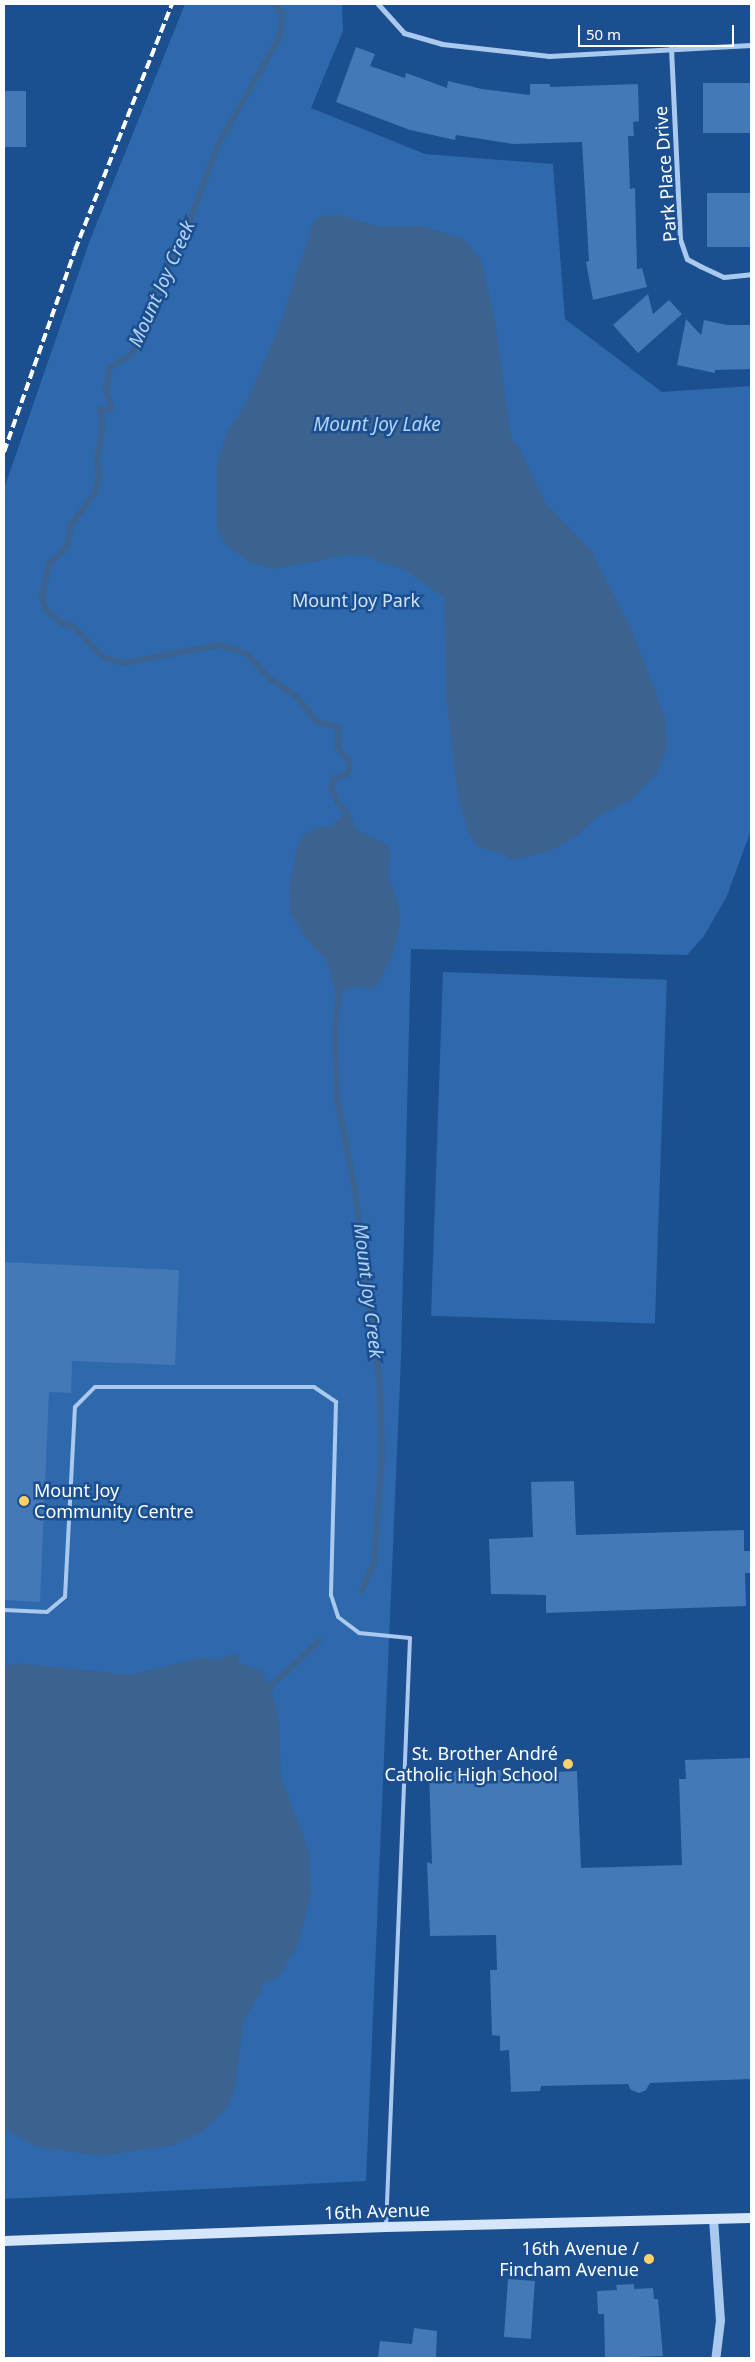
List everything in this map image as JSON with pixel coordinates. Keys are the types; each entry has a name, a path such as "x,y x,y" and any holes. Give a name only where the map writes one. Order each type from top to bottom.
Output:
{"main road":[{"name":"16th Avenue","path":"4,2241 386,2226 751,2218"}],"street":[{"path":"378,4 404,33 442,44 549,56 751,45"},
{"name":"Park Place Drive","path":"672,48 680,239 687,259 700,266 724,277 751,274"},
{"path":"713,2218 720,2320 716,2358"}],"lane":[{"path":"4,1610 47,1612 65,1596 76,1407 95,1387 314,1387 336,1402 331,1595 338,1618 359,1633 410,1638 386,2226"}],"green space":[{"name":"Mount Joy Park","path":"185,4 342,4 343,31 311,108 425,154 553,164 565,319 662,392 751,386 751,830 727,896 704,936 687,955 411,949 401,1358 366,2181 4,2199 4,489 90,240"},
{"path":"443,972 667,980 655,1324 431,1316"}],"water":[{"name":"Mount Joy Lake","path":"340,215 377,226 421,226 464,239 481,260 495,319 511,437 519,447 546,504 591,550 633,632 666,720 667,748 657,773 633,798 596,818 577,836 547,852 512,860 501,853 478,847 469,833 458,797 446,694 444,597 405,570 365,556 348,555 275,569 251,563 226,545 217,529 217,462 227,433 245,405 278,330 313,223 320,216"},
{"path":"346,811 350,811 356,829 388,845 391,855 388,872 399,906 400,925 393,954 375,989 353,987 339,992 334,989 327,961 304,936 290,912 289,888 296,851 303,836 315,828 332,826"},
{"path":"233,1654 239,1656 239,1663 261,1671 271,1686 279,1720 281,1777 309,1851 311,1894 298,1945 279,1977 262,1985 263,1989 244,2020 235,2088 228,2107 202,2132 174,2145 102,2156 37,2147 4,2129 4,1666 19,1663 129,1675 201,1658 218,1660"}],"building":[{"path":"356,47 375,54 370,66 405,78 406,73 447,88 448,81 482,89 530,95 530,84 550,84 550,87 638,84 639,121 633,122 634,136 628,136 630,189 635,188 637,269 642,268 647,287 593,300 586,262 589,261 582,142 513,144 456,135 455,140 410,130 336,102"},
{"path":"703,83 751,83 751,133 703,133"},
{"path":"4,91 26,91 26,147 4,147"},
{"path":"707,193 751,193 751,247 707,247"},
{"path":"648,294 653,314 669,300 682,314 638,353 613,325"},
{"path":"686,319 701,335 704,320 727,325 751,325 751,369 715,370 715,373 677,365"},
{"name":"Mount Joy Community Centre","path":"4,1262 179,1270 175,1365 72,1361 71,1393 49,1392 40,1602 4,1600"},
{"path":"574,1481 576,1535 744,1530 744,1551 751,1551 751,1573 745,1573 746,1606 546,1613 546,1595 491,1594 489,1539 533,1537 531,1482"},
{"path":"751,1758 751,2079 650,2083 646,2090 639,2093 631,2090 628,2084 541,2086 540,2091 511,2092 509,2050 500,2051 500,2036 492,2035 490,1970 497,1970 496,1935 430,1936 427,1862 432,1864 429,1772 535,1769 537,1773 577,1771 581,1868 682,1865 679,1779 686,1779 685,1760"},
{"path":"508,2279 535,2281 531,2339 504,2337"},
{"path":"634,2284 634,2289 653,2288 654,2299 658,2299 663,2356 605,2358 604,2314 598,2314 597,2291 617,2290 616,2285"},
{"path":"414,2328 437,2331 436,2358 378,2358 380,2341 412,2344"}],"waterway":[{"name":"Mount Joy Creek","path":"276,4 282,14 280,36 217,147 186,232 151,300 139,341 131,355 110,367 106,389 111,408 100,410 103,422 97,462 99,478 94,494 71,525 67,547 49,564 42,596 46,610 62,623 74,627 103,657 123,663 220,645 247,654 269,678 297,697 317,722 338,727 338,748 348,760 349,768 347,774 334,779 331,788 338,803 346,811"},
{"name":"Mount Joy Creek","path":"339,992 335,1030 337,1099 354,1184 380,1385 382,1455 374,1563 362,1590"},
{"name":"Mount Joy Creek","path":"271,1686 319,1641"}],"railway":[{"path":"4,452 75,250 172,4"}],"place":[{"name":"Mount Joy Community Centre","path":"24,1501"},
{"name":"St. Brother André Catholic High School","path":"568,1764"},
{"name":"16th Avenue / Fincham Avenue","path":"649,2259"}]}
